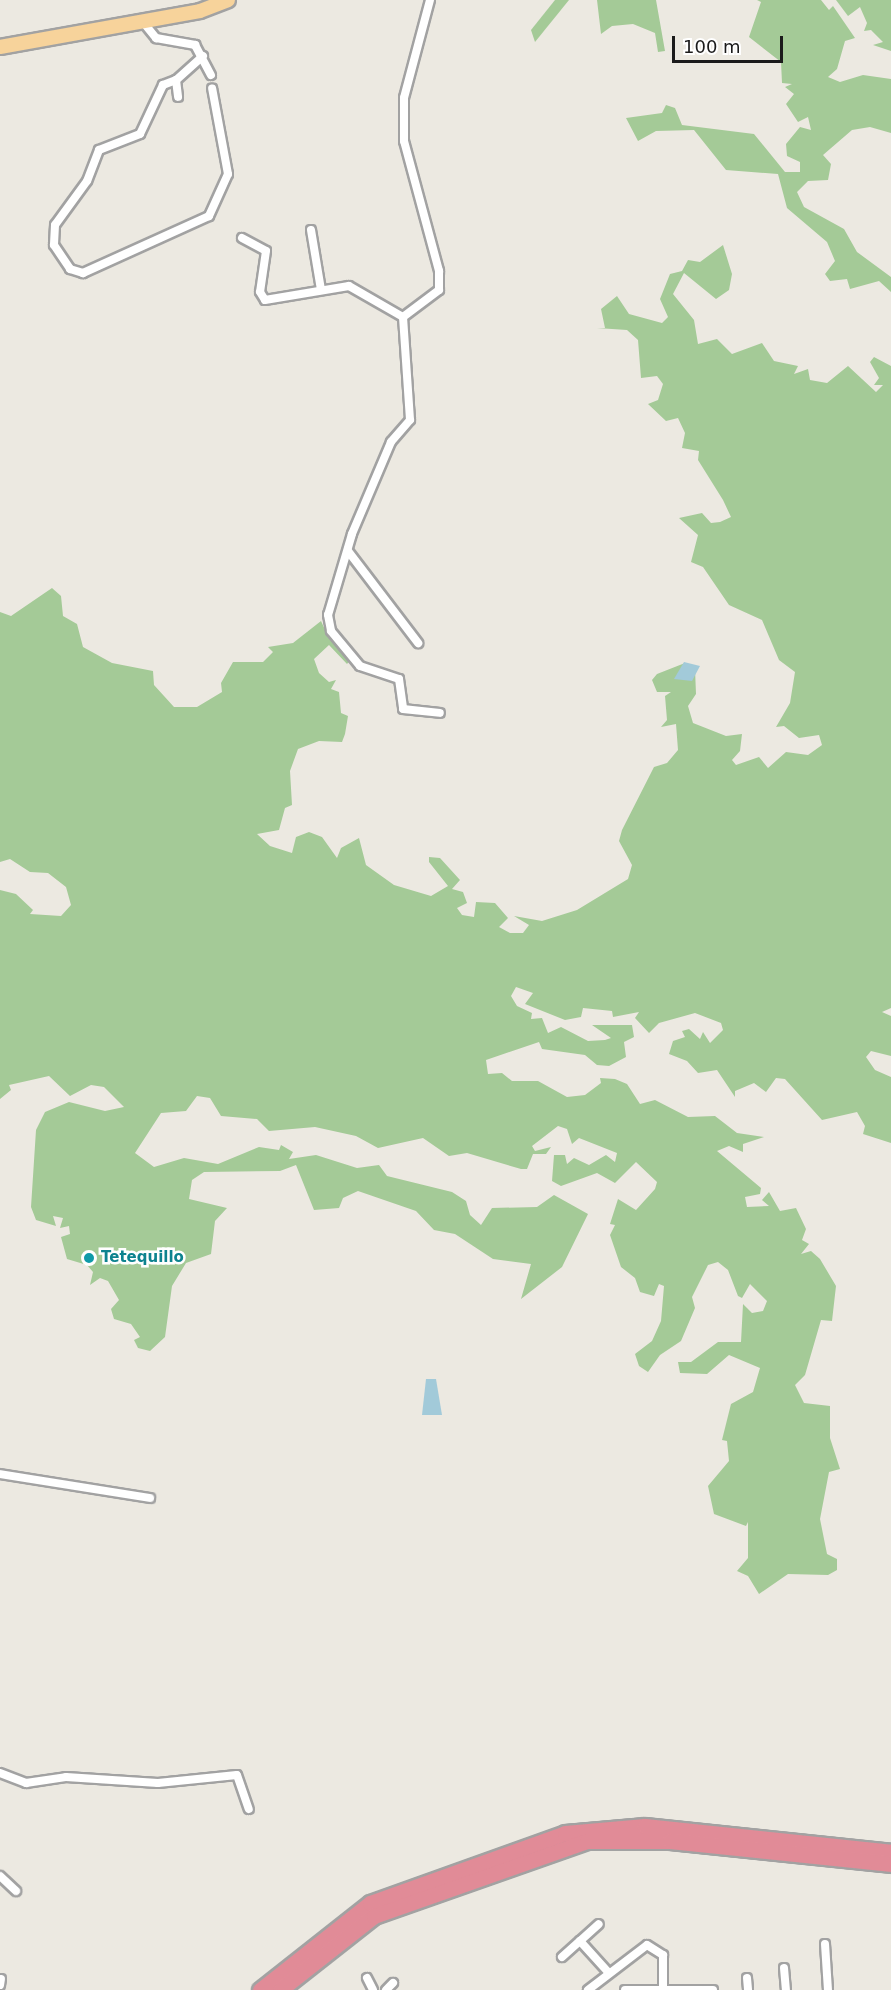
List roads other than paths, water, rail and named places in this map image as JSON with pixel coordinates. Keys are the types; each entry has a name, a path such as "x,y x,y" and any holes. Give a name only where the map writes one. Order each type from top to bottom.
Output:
{"highway":[{"path":"260,1990 370,1903 565,1833 645,1826 891,1852"},
{"path":"280,1990 374,1916 587,1841 670,1840 891,1864"}],"main road":[{"path":"0,47 142,22 228,0"}],"street":[{"path":"403,317 439,290 439,271 404,141 405,98 430,0"},
{"path":"142,22 151,36 191,42 203,56 211,75"},
{"path":"203,56 176,80 163,85 140,134 99,150 87,181 55,225 54,245 70,269 83,273 209,216 228,174 212,88"},
{"path":"176,80 178,97"},
{"path":"311,230 321,290"},
{"path":"242,238 266,251 260,292 265,300 349,286 403,317"},
{"path":"403,317 410,420 391,442 348,551 328,615 331,631 360,666 399,679 403,709 440,713"},
{"path":"348,551 418,643"},
{"path":"0,1474 150,1498"},
{"path":"0,1773 26,1783 66,1777 158,1783 237,1775 249,1809"},
{"path":"0,1876 16,1891"},
{"path":"562,1957 599,1924"},
{"path":"580,1941 608,1972"},
{"path":"825,1944 828,1990"},
{"path":"588,1990 608,1972 647,1945 663,1955 663,1989"},
{"path":"784,1968 786,1990"},
{"path":"367,1978 373,1990"},
{"path":"747,1978 748,1990"},
{"path":"386,1990 393,1983"},
{"path":"625,1990 713,1990"}],"water":[{"path":"684,662 700,666 692,681 674,679"},
{"path":"426,1379 436,1379 442,1415 422,1415"}],"place":[{"name":"Tetequillo","path":"89,1258"}]}
